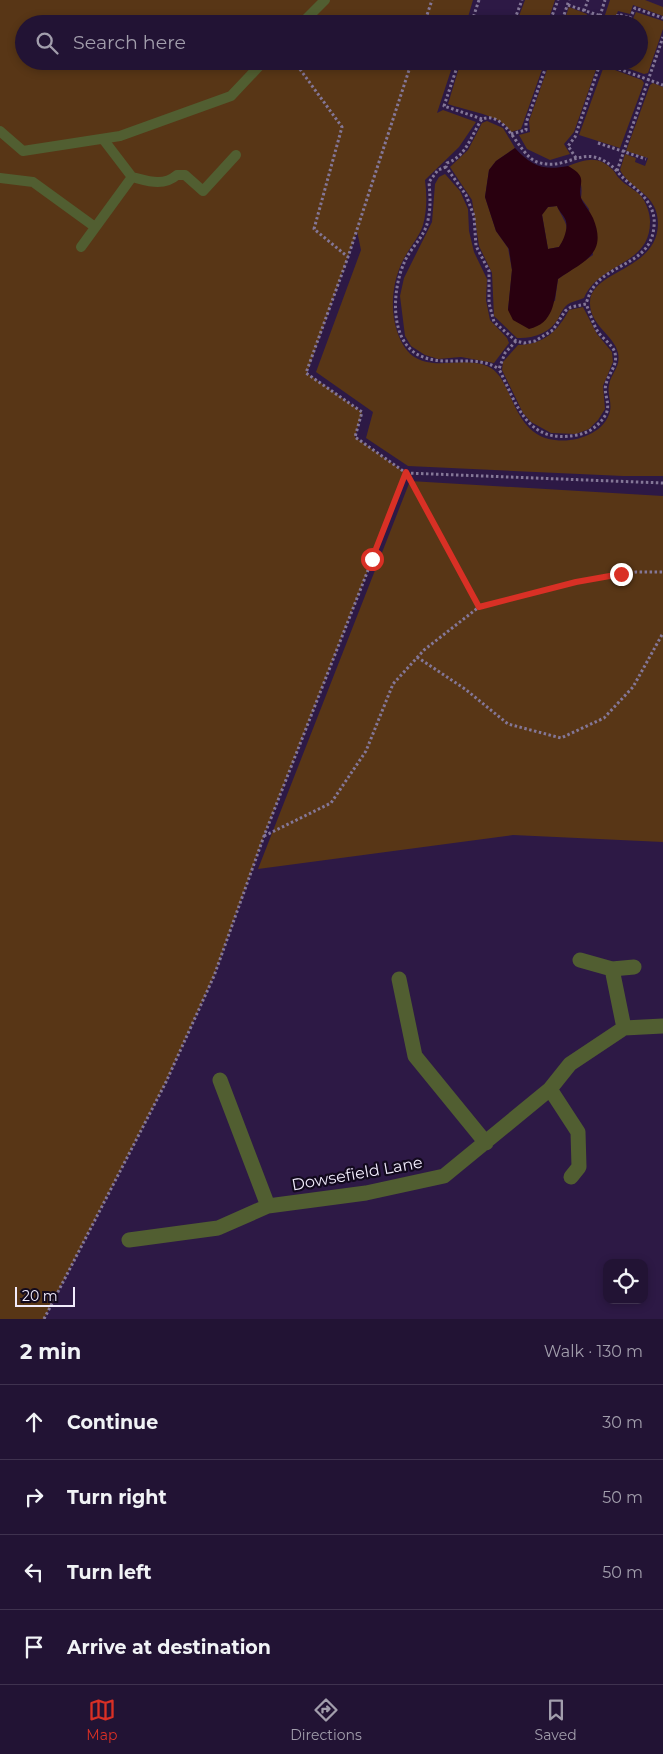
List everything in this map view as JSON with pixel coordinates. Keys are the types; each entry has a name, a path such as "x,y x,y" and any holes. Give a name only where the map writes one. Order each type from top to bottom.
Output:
{"street":[{"path":"580,960 612,969 634,967"},
{"path":"612,969 624,1028 663,1026"},
{"path":"399,979 415,1056 486,1143"},
{"name":"Dowsefield Lane","path":"129,1240 218,1228 268,1206 366,1193 444,1176 550,1089 570,1064 624,1028"},
{"path":"220,1080 268,1206"},
{"path":"550,1089 578,1132 578,1167 571,1177"}],"lane":[{"path":"310,15 325,0"},
{"path":"0,131 23,151 120,136 230,96 255,70"},
{"path":"103,139 132,177 152,182 169,182 177,175 185,175 203,191 236,156"},
{"path":"81,247 132,177"},
{"path":"0,178 33,182 96,227"}],"path":[{"path":"427,15 432,0"},
{"path":"474,15 479,0"},
{"path":"516,15 522,0"},
{"path":"552,15 558,0"},
{"path":"564,15 569,0"},
{"path":"584,11 588,0"},
{"path":"600,15 605,0"},
{"path":"568,5 596,15"},
{"path":"632,15 635,8 663,18"},
{"path":"617,171 663,37"},
{"path":"301,70 342,127 314,230 348,257"},
{"path":"409,70 348,257 306,373 362,412 355,437 406,472 479,607"},
{"path":"456,70 444,106 482,119 497,120 511,134 521,149 536,161 551,165 576,158 597,156 607,161 627,182 640,190 650,205 655,218 654,230 644,252 602,278 589,294 586,304 598,332 614,351 616,364 605,385 609,404 606,414 596,427 584,434 567,437 547,436 525,421 499,369 492,365 468,360 433,361 420,355 414,352 403,339 397,321 397,284 404,262 428,222 431,205 429,182 438,170 446,167 447,162 455,160 469,144 482,119"},
{"path":"511,134 526,130 526,123 545,70"},
{"path":"576,158 568,146 575,137 597,70"},
{"path":"623,70 663,85"},
{"path":"598,143 646,159"},
{"path":"446,167 466,195 474,216 476,246 489,271 488,292 494,322 516,341 524,343 535,341 553,330 565,312 571,307 586,304"},
{"path":"499,369 505,353 516,341"},
{"path":"406,472 663,483"},
{"path":"44,1319 166,1082 214,976 264,836 406,472"},
{"path":"264,836 331,803 366,751 393,684 417,657 479,607 576,582 636,572 663,572"},
{"path":"417,657 465,689 508,724 561,738 604,718 633,687 663,633"}],"shaded area":[{"path":"0,0 473,0 469,15 15,15 15,70 451,70 437,113 443,110 476,122 459,147 425,180 426,203 423,225 402,263 395,282 393,312 397,331 404,347 414,357 436,363 462,362 487,366 496,372 503,381 514,405 529,428 540,436 563,441 580,438 596,431 607,419 610,411 609,385 619,358 616,347 593,317 590,302 593,291 601,283 636,261 647,252 655,240 658,224 654,205 620,170 625,154 636,158 635,162 645,166 648,158 626,151 650,85 653,83 663,87 663,476 623,476 408,466 366,438 373,412 316,372 361,250 357,231 307,373 362,412 355,437 406,473 264,836 214,976 166,1082 44,1319 0,1319"},
{"path":"525,0 555,0 550,15 519,15"},
{"path":"610,0 645,0 663,7 663,16 633,5 630,14 618,11 616,15 605,15"},
{"path":"569,7 587,14 587,15 566,15"},
{"path":"648,16 663,21 663,29 648,73 644,74 633,70 648,70"},
{"path":"458,70 542,70 521,129 511,132 500,121 448,104"},
{"path":"547,70 596,70 574,132 564,144 570,154 550,160 527,149 519,135 530,132 529,121"},
{"path":"603,70 615,70 642,80 644,83 620,148 579,135"},
{"path":"487,121 503,128 515,148 496,161 489,170 485,197 496,231 508,248 512,270 508,310 555,301 558,279 593,255 589,209 581,198 582,188 578,175 568,166 587,160 597,160 608,165 622,181 641,196 646,204 649,215 648,236 634,256 601,277 591,286 584,298 566,306 555,324 550,328 540,334 529,337 517,338 494,316 492,273 479,246 472,200 450,167 468,150 482,123"},
{"path":"515,148 538,166 552,168 568,166 575,170 581,177 581,198 593,218 597,230 598,240 591,255 558,279 554,303 548,317 544,322 529,329 513,320 508,310 512,270 509,249 496,231 485,197 489,170 496,161","holes":["557,206 566,220 566,232 559,247 548,249 542,215 548,207"]},
{"path":"445,174 460,191 468,209 469,231 474,252 487,279 486,300 490,320 507,338 509,343 494,363 461,357 438,359 425,355 411,346 405,336 400,296 404,278 432,222 435,184 439,177"},
{"path":"557,206 565,221 566,235 559,247 548,249 542,214 548,207"},
{"path":"583,307 597,334 612,352 613,362 603,386 605,409 589,429 576,434 551,433 531,422 523,413 502,370 503,362 518,345 535,342 549,335 565,318 569,310"},
{"path":"410,481 663,496 663,842 513,835 258,869"}],"route":[{"path":"372,559 406,472 479,607 576,582 621,574"}]}
